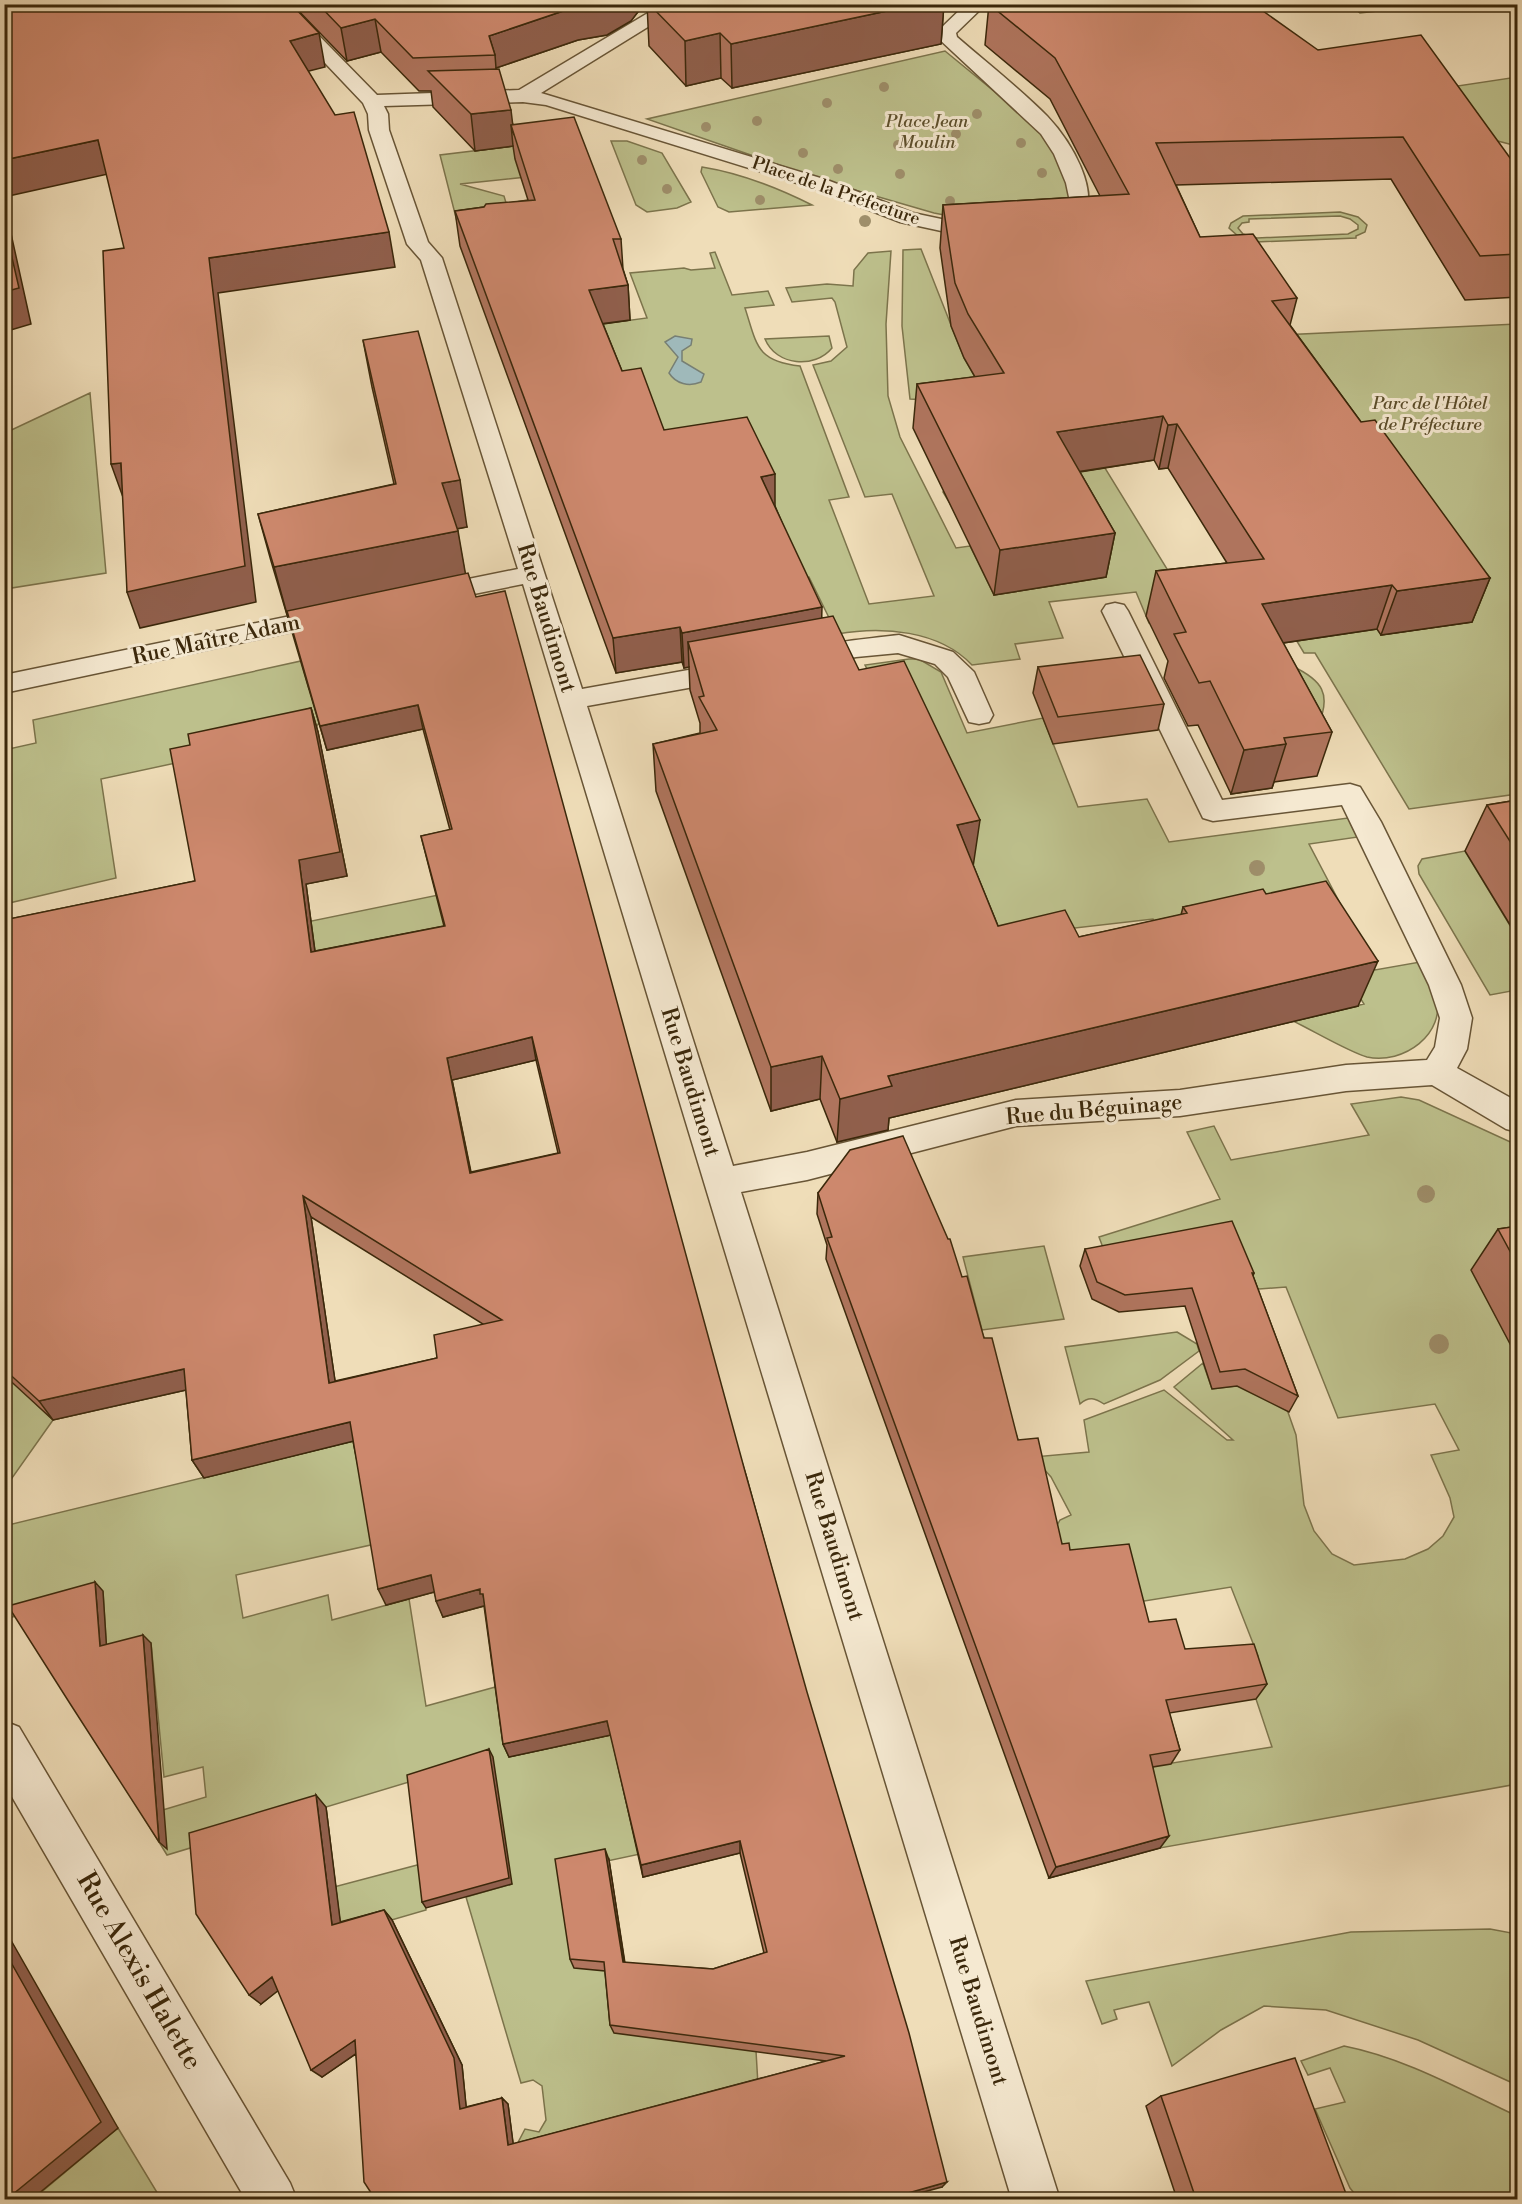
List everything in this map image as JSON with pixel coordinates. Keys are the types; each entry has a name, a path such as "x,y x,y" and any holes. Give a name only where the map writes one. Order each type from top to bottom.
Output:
{"street":[{"name":"Rue Baudimont","path":"278,4 349,74 372,101 378,114 379,130 418,244 431,258 533,574 1036,2199"},
{"path":"523,96 676,4"},
{"path":"977,4 947,32 948,39 1041,121 1051,134 1077,181 1080,207 1077,216 1059,226 1038,227"},
{"path":"621,39 670,28"},
{"name":"Place de la Préfecture","path":"372,101 523,96 583,109 780,171 907,218 946,226 1009,229"},
{"path":"408,599 533,574"},
{"name":"Rue Maître Adam","path":"4,684 362,609"},
{"path":"1114,611 1213,811 1350,794 1366,822 1445,985 1456,1018 1451,1049 1437,1072 1518,1119"},
{"path":"572,700 856,648 899,644 944,658 960,672 979,715"},
{"name":"Rue du Béguinage","path":"721,1182 807,1166 1016,1113 1179,1103 1346,1078 1437,1072"},
{"name":"Rue Alexis Halette","path":"4,1742 273,2199"}],"green space":[{"path":"1350,5 1412,5 1414,7 1360,13"},
{"name":"Place Jean Moulin","path":"945,51 1022,114 1048,140 1069,184 1070,210 980,222 934,213 834,184 647,119"},
{"path":"1517,77 1517,146 1358,101"},
{"path":"611,141 627,141 662,153 691,202 677,208 647,212 636,205"},
{"path":"515,146 526,177 460,184 504,196 520,250 463,245 440,155"},
{"path":"702,167 758,182 812,205 729,212 718,207 701,172"},
{"path":"1340,212 1358,217 1367,225 1365,232 1356,238 1256,242 1238,236 1229,228 1231,223 1243,216","holes":["1340,216 1358,225 1358,229 1348,234 1257,238 1243,234 1238,228 1242,223 1249,222 1249,219"]},
{"name":"Parc de l'Hôtel de Préfecture","path":"921,249 964,358 1035,478 1105,468 1178,587 1338,568 1381,635 1471,622 1281,335 1517,324 1517,794 1409,809 1315,653 1304,653 1289,628 1149,623 1136,592 1049,602 1063,638 1015,644 1020,659 972,665 959,653 943,644 909,633 872,631 837,634 809,577 777,584 655,468 573,328 647,318 630,273 684,268 691,270 715,268 710,253 715,252 732,295 768,291 774,305 745,308 752,332 766,355 785,364 800,366 849,497 829,500 869,604 934,596 892,494 865,497 813,365 831,361 847,347 835,302 832,298 792,302 786,288 827,284 853,286 854,270 868,253 891,251 886,324 888,396 900,437 956,548 970,546 994,595 957,515 943,492 1015,482 945,401 910,399 902,326 903,250"},
{"path":"829,336 832,348 825,355 806,362 796,362 778,355 765,339"},
{"path":"90,393 106,573 5,589 5,433"},
{"path":"919,659 941,672 967,733 1043,718 1078,807 1147,799 1169,842 1348,818 1358,837 1309,844 1375,970 1420,962 1436,995 1438,1009 1435,1022 1428,1034 1419,1044 1395,1056 1381,1058 1359,1054 1293,1021 1364,1004 1348,979 1169,952 1153,919 978,939 889,711 865,665"},
{"path":"301,661 309,689 351,680 311,734 101,779 116,878 5,904 4,750 36,743 33,720"},
{"path":"1292,666 1311,677 1322,689 1324,705 1318,725"},
{"path":"1465,851 1517,937 1517,990 1490,995 1419,874 1418,866 1422,859"},
{"path":"477,887 488,919 301,978 292,925"},
{"path":"1401,1097 1419,1100 1517,1145 1517,1784 1160,1848 1141,1768 1272,1747 1243,1660 1258,1656 1231,1587 1132,1603 1060,1548 1056,1527 1060,1520 1071,1515 1051,1477 1033,1457 1089,1452 1084,1420 1164,1390 1227,1440 1233,1440 1174,1387 1203,1363 1212,1389 1277,1381 1296,1435 1304,1505 1314,1531 1332,1554 1354,1565 1405,1559 1428,1549 1443,1536 1454,1517 1450,1498 1431,1455 1459,1450 1435,1404 1338,1418 1286,1287 1246,1290 1108,1261 1099,1237 1220,1199 1187,1132 1214,1126 1231,1160 1369,1135 1351,1104"},
{"path":"1044,1246 1064,1319 982,1330 963,1257"},
{"path":"1177,1332 1197,1344 1199,1351 1160,1380 1104,1404 1092,1399 1080,1404 1065,1347"},
{"path":"5,1343 37,1405 53,1420 5,1488"},
{"path":"412,1427 375,1544 236,1575 243,1618 328,1595 332,1620 409,1599 426,1706 499,1686 509,1757 633,1730 659,1850 560,1871 608,1971 756,2051 758,2085 514,2150 525,2129 539,2132 546,2120 542,2086 533,2080 521,2083 466,1897 512,1884 442,1772 167,1855 143,1816 206,1797 203,1767 164,1777 151,1643 107,1654 103,1592 5,1619 4,1526"},
{"path":"421,1864 426,1910 302,1946 296,1897"},
{"path":"1490,1929 1517,1934 1517,2085 1418,2040 1326,2010 1264,2006 1221,2030 1172,2066 1149,2002 1114,2010 1117,2019 1102,2024 1086,1981 1351,1932"},
{"path":"1344,2046 1389,2058 1517,2116 1517,2196 1491,2200 1359,2199 1350,2188 1315,2109 1345,2102 1330,2068 1308,2075 1301,2061"},
{"path":"118,2128 161,2199 32,2200"}],"water":[{"path":"675,336 692,339 691,345 682,351 682,361 704,374 701,382 683,384 669,373 678,357 665,342"}],"building":[{"path":"4,4 291,4 319,33 290,41 335,115 354,112 389,232 209,258 245,566 127,592 121,463 111,464 103,251 124,248 98,140 4,160"},
{"path":"318,4 589,4 489,36 495,55 413,58 375,19 341,28"},
{"path":"649,4 920,4 731,44 720,33 685,41"},
{"path":"989,4 1253,4 1318,50 1421,35 1513,162 1518,163 1518,254 1480,256 1403,137 1156,143 1200,237 1253,234 1297,298 1272,301 1361,422 1375,420 1490,578 1397,591 1392,585 1262,604 1332,732 1284,738 1286,744 1244,750 1210,681 1199,683 1174,634 1186,632 1156,571 1264,559 1177,424 1168,425 1163,416 1057,432 1115,533 1000,550 917,384 1004,373 968,314 955,283 943,205 1129,194 1055,58"},
{"path":"499,69 511,110 471,114 428,71"},
{"path":"574,117 621,239 613,239 628,285 589,290 622,371 641,368 664,430 747,417 775,474 761,477 822,607 682,633 680,627 613,638 455,211 484,207 486,204 535,200 511,125"},
{"path":"4,223 19,288 4,292"},
{"path":"418,331 460,480 442,483 458,531 274,567 258,514 396,484 363,340"},
{"path":"468,573 476,597 505,591 746,1475 807,1692 909,2033 947,2182 887,2199 375,2199 364,2182 355,2040 311,2070 272,1977 249,1995 196,1914 189,1833 316,1795 332,1925 384,1910 454,2058 460,2109 502,2098 508,2145 845,2056 610,2025 604,1962 570,1959 555,1859 605,1849 623,1962 713,1969 767,1952 740,1841 641,1865 607,1721 503,1744 483,1594 480,1594 480,1589 436,1601 431,1575 378,1589 350,1422 192,1460 184,1369 39,1401 4,1369 4,920 195,881 170,749 190,745 188,734 311,708 340,852 299,860 311,952 445,926 421,836 452,829 418,705 320,726 287,611","holes":["532,1037 560,1153 470,1173 447,1058","303,1196 502,1320 434,1335 437,1358 329,1383"]},
{"path":"833,616 859,670 904,661 980,820 957,825 998,926 1065,910 1079,937 1187,913 1183,907 1263,889 1266,894 1326,881 1378,961 888,1076 892,1086 840,1099 822,1056 771,1067 653,744 717,730 699,697 704,696 688,642"},
{"path":"1140,655 1164,704 1058,717 1038,667"},
{"path":"1518,800 1518,854 1487,805"},
{"path":"903,1136 948,1239 950,1239 962,1277 967,1276 984,1338 992,1338 1018,1440 1038,1438 1062,1544 1069,1543 1070,1550 1129,1544 1149,1622 1176,1619 1185,1649 1254,1644 1267,1684 1166,1700 1180,1750 1150,1755 1169,1836 1056,1867 827,1238 832,1237 818,1193 850,1150"},
{"path":"1232,1221 1254,1273 1252,1273 1298,1396 1245,1369 1220,1372 1192,1288 1125,1295 1097,1282 1085,1249"},
{"path":"1518,1226 1518,1266 1498,1229"},
{"path":"95,1582 100,1646 143,1635 159,1842 8,1606"},
{"path":"489,1749 509,1878 422,1902 407,1775"},
{"path":"4,1950 101,2122 7,2199 4,2199"},
{"path":"1295,2058 1348,2199 1196,2199 1161,2096"}]}
